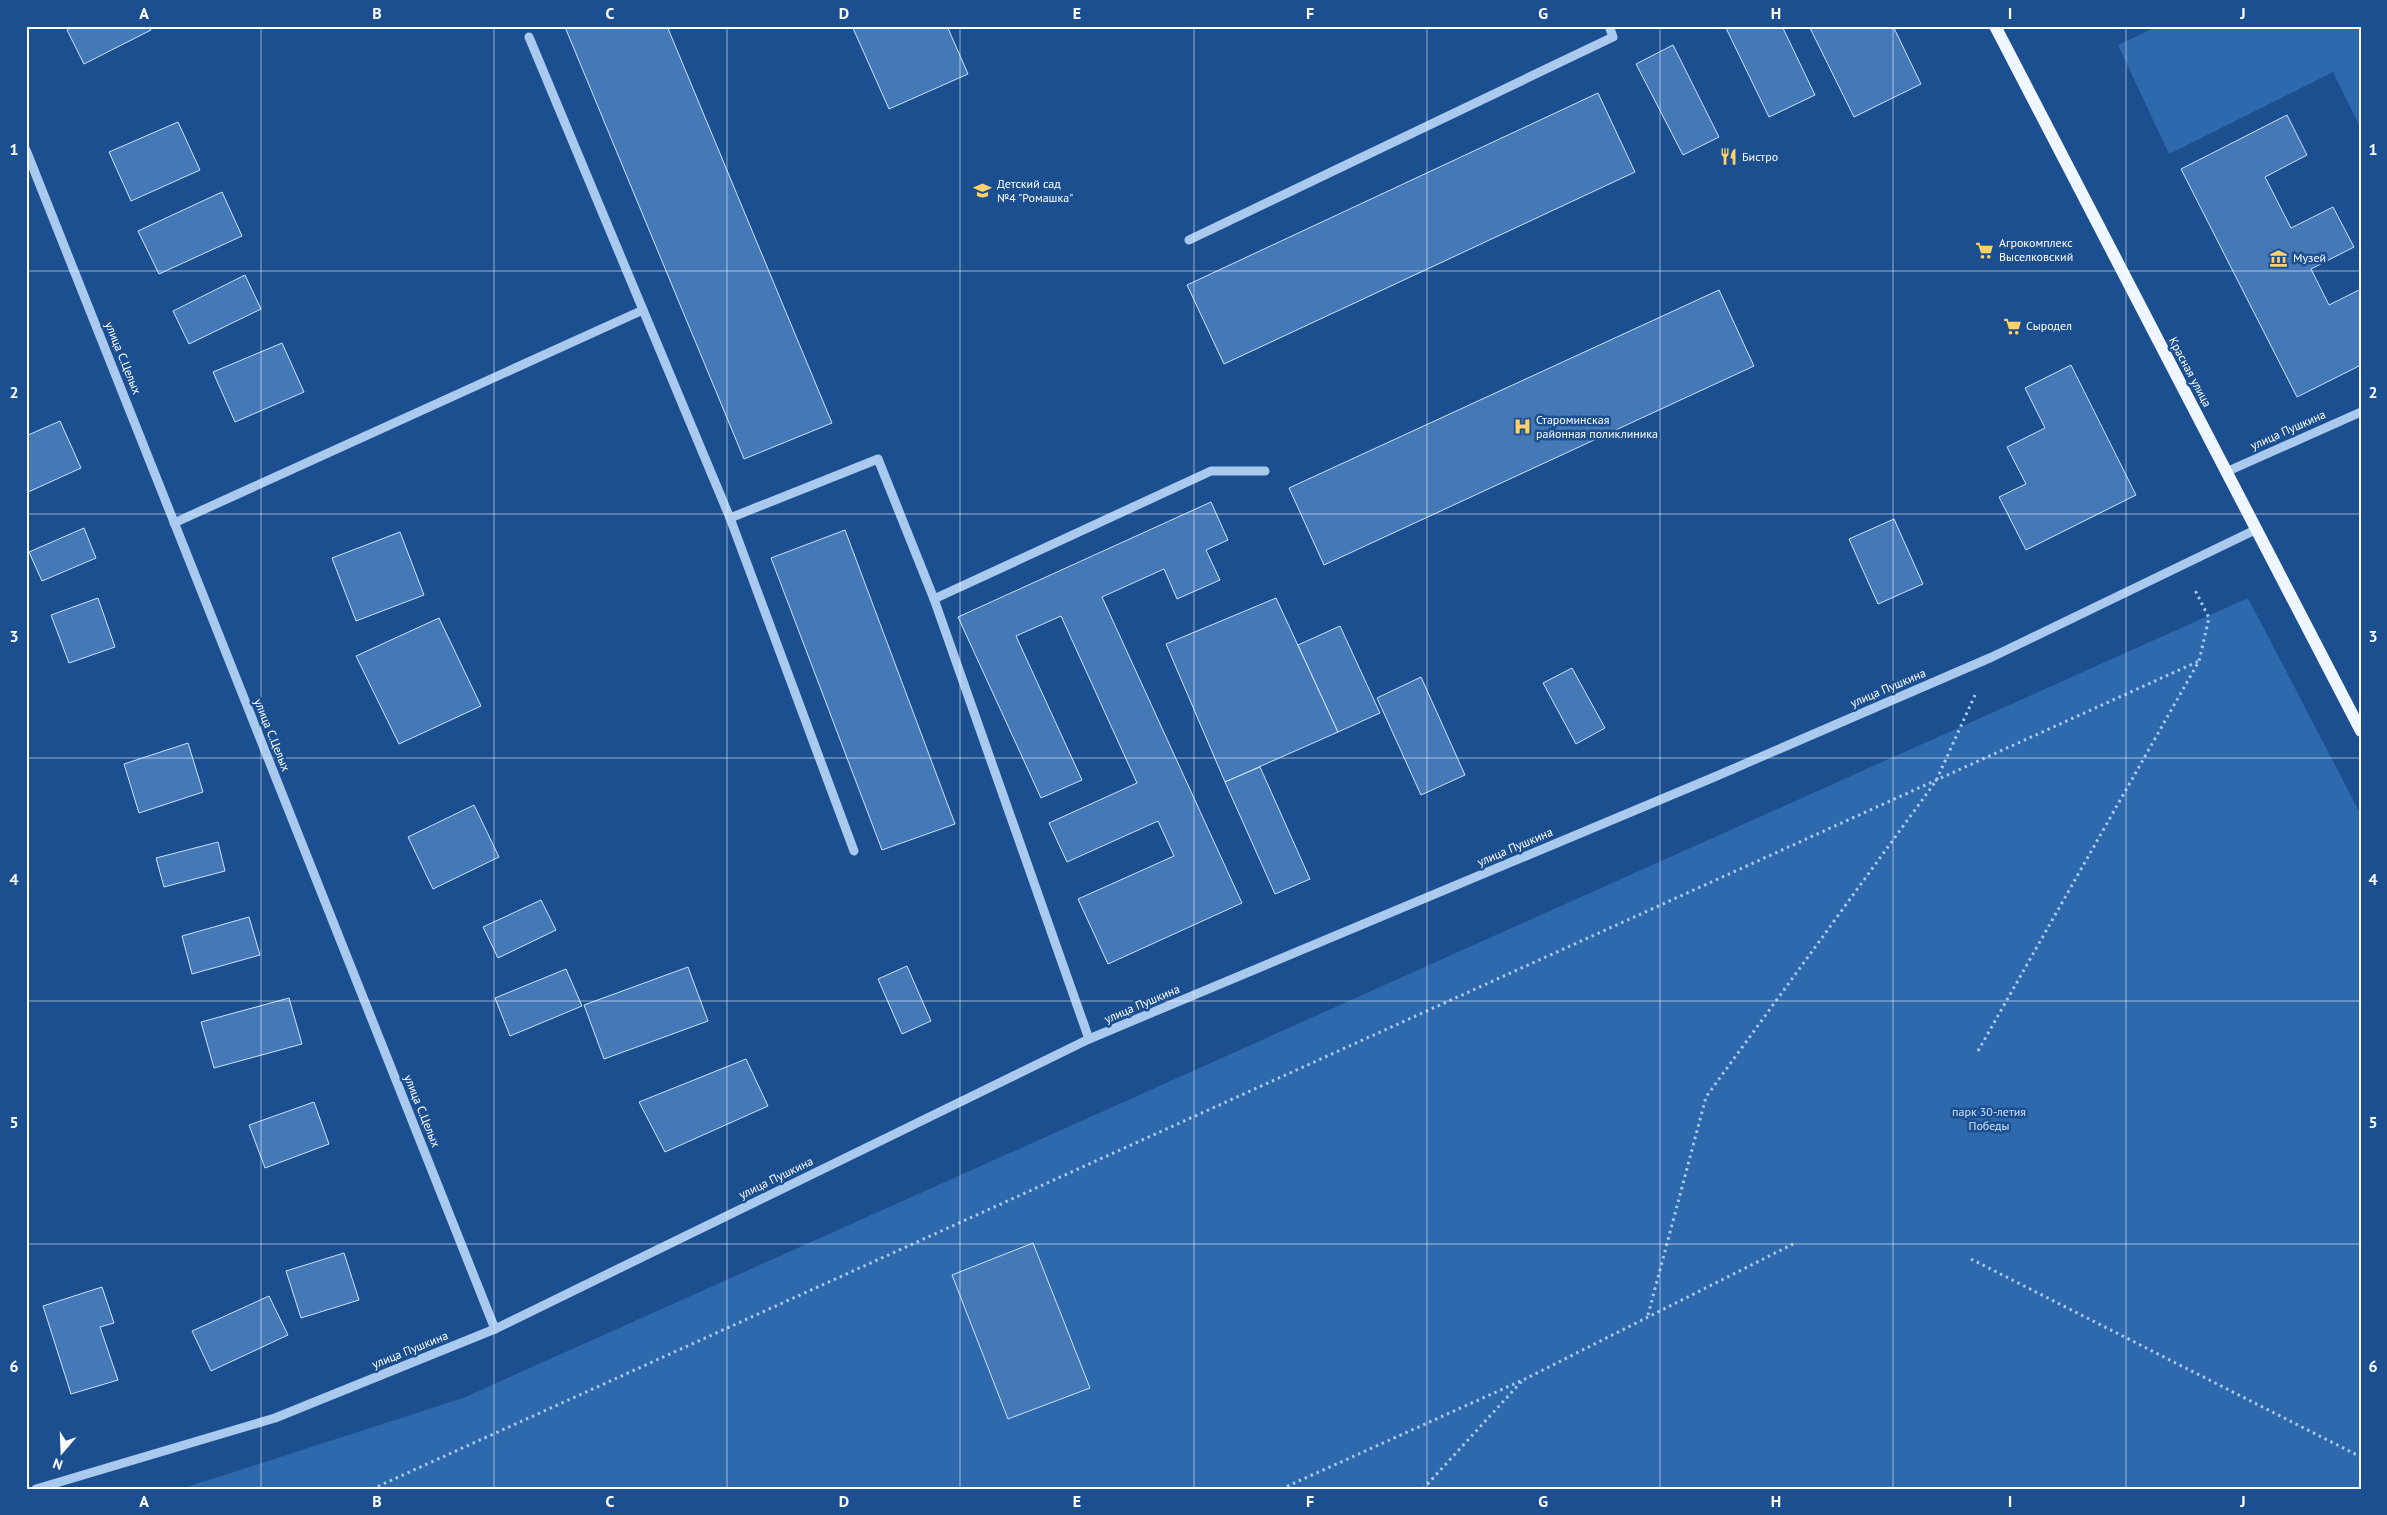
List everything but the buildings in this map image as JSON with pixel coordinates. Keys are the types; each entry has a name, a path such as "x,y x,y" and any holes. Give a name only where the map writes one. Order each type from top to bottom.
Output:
{"main road":[{"name":"Красная улица","path":"1995,26 2361,731"}],"street":[{"path":"1189,240 1613,36 1609,26"},
{"path":"529,37 730,518 854,851"},
{"name":"улица С.Целых","path":"26,150 494,1329"},
{"path":"174,523 643,310"},
{"name":"улица Пушкина","path":"2226,472 2361,412"},
{"path":"730,518 878,459 934,599 1089,1039"},
{"path":"934,599 1211,471 1265,471"},
{"name":"улица Пушкина","path":"36,1489 275,1418 494,1329 1089,1039 1703,782 1992,658 2255,530"}],"path":[{"path":"1978,1051 2198,661 2209,618 2183,565"},
{"path":"1648,1315 1706,1097 1936,781 1992,658"},
{"path":"372,1489 2198,661"},
{"path":"1281,1489 1525,1379 1648,1315 1793,1244"},
{"path":"1971,1259 2361,1457"},
{"path":"1423,1489 1525,1379"}],"green space":[{"path":"2158,26 2361,26 2361,129 2333,72 2169,154 2118,45"},
{"name":"парк 30-летия Победы","path":"2248,598 2361,815 2361,1489 181,1489 463,1398"}],"place":[{"name":"Бистро","path":"1728,157"},
{"name":"Детский сад №4 \"Ромашка\"","path":"983,191"},
{"name":"Агрокомплекс Выселковский","path":"1985,250"},
{"name":"Музей","path":"2279,258"},
{"name":"Сыродел","path":"2012,326"},
{"name":"Староминская районная поликлиника","path":"1522,427"}]}
